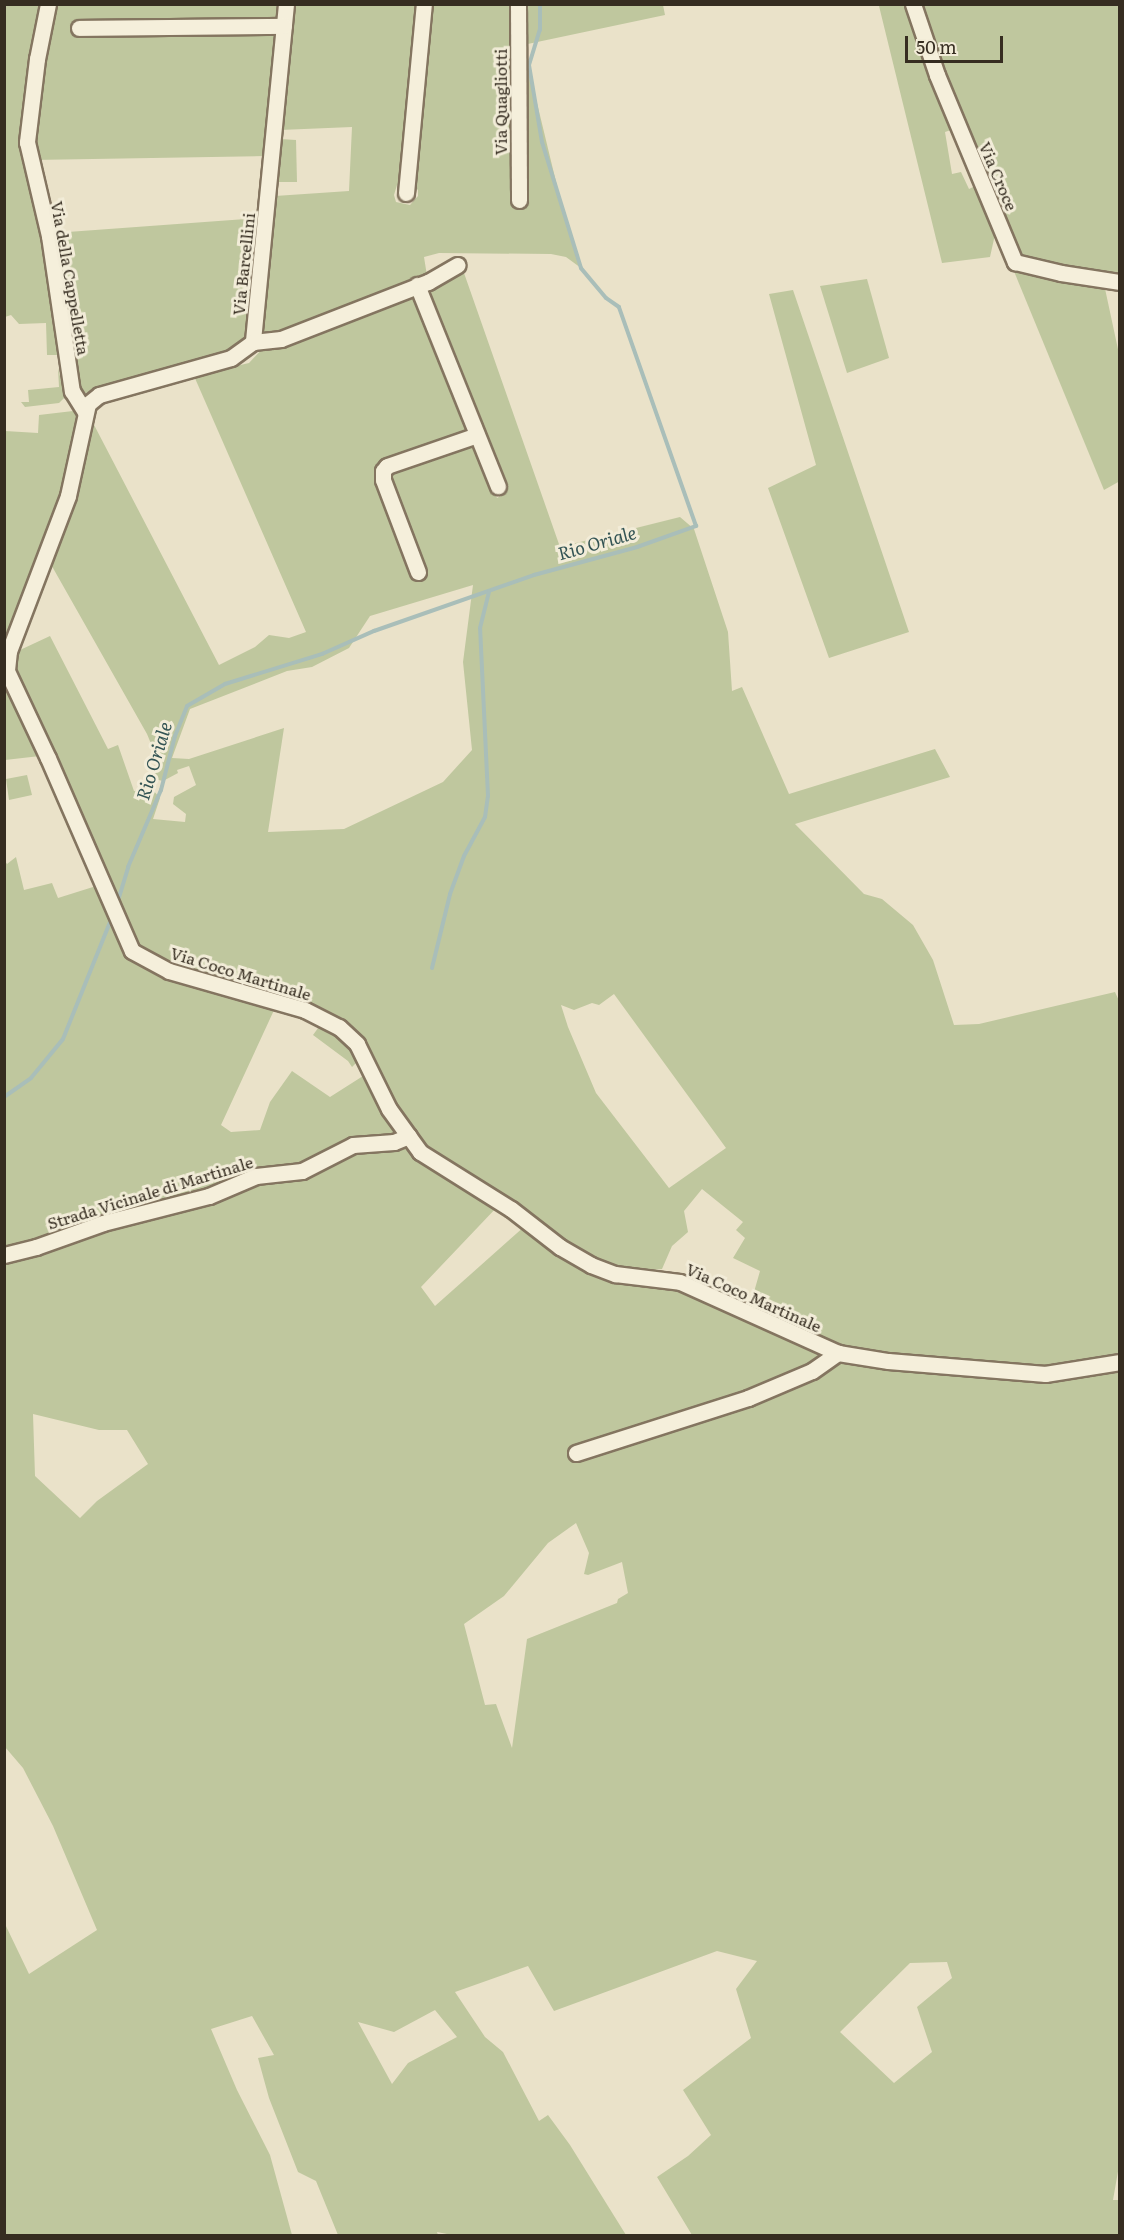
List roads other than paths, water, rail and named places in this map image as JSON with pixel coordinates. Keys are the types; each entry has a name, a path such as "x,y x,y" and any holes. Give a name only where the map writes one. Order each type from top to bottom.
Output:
{"street":[{"name":"Via della Cappelletta","path":"48,4 37,59 27,142 49,236 72,391 86,412"},
{"name":"Via Barcellini","path":"253,342 286,4"},
{"path":"406,193 424,4"},
{"name":"Via Quagliotti","path":"518,4 519,200"},
{"name":"Via Croce","path":"913,4 937,75 1015,262 1052,272 1119,282"},
{"path":"80,28 284,26"},
{"path":"86,412 88,405 99,395 231,358 253,342 281,339 417,285 458,264"},
{"path":"417,285 498,486"},
{"name":"Via Coco Martinale","path":"86,412 68,496 48,553 15,629 7,671 48,758 132,951 169,971 305,1010 339,1028 357,1044 389,1109 420,1152 511,1209 560,1247 591,1265 615,1274 680,1282 838,1353 888,1361 1045,1374 1119,1362"},
{"path":"418,572 384,480 383,471 387,466 477,435"},
{"name":"Strada Vicinale di Martinale","path":"4,1254 36,1247 103,1223 209,1196 256,1176 302,1171 353,1145 394,1142 409,1136"},
{"path":"576,1453 748,1398 812,1371 838,1353"}],"waterway":[{"name":"Rio Oriale","path":"117,904 128,867 161,790 175,736 187,706 225,684 322,654 374,631 534,575 637,547 696,526 619,307 606,298 581,268 542,142 529,65 540,30 540,4"},
{"path":"432,968 450,894 464,856 485,817 488,796 480,628 489,591"},
{"name":"Rio Oriale","path":"4,1097 31,1078 63,1039 112,917"}]}
